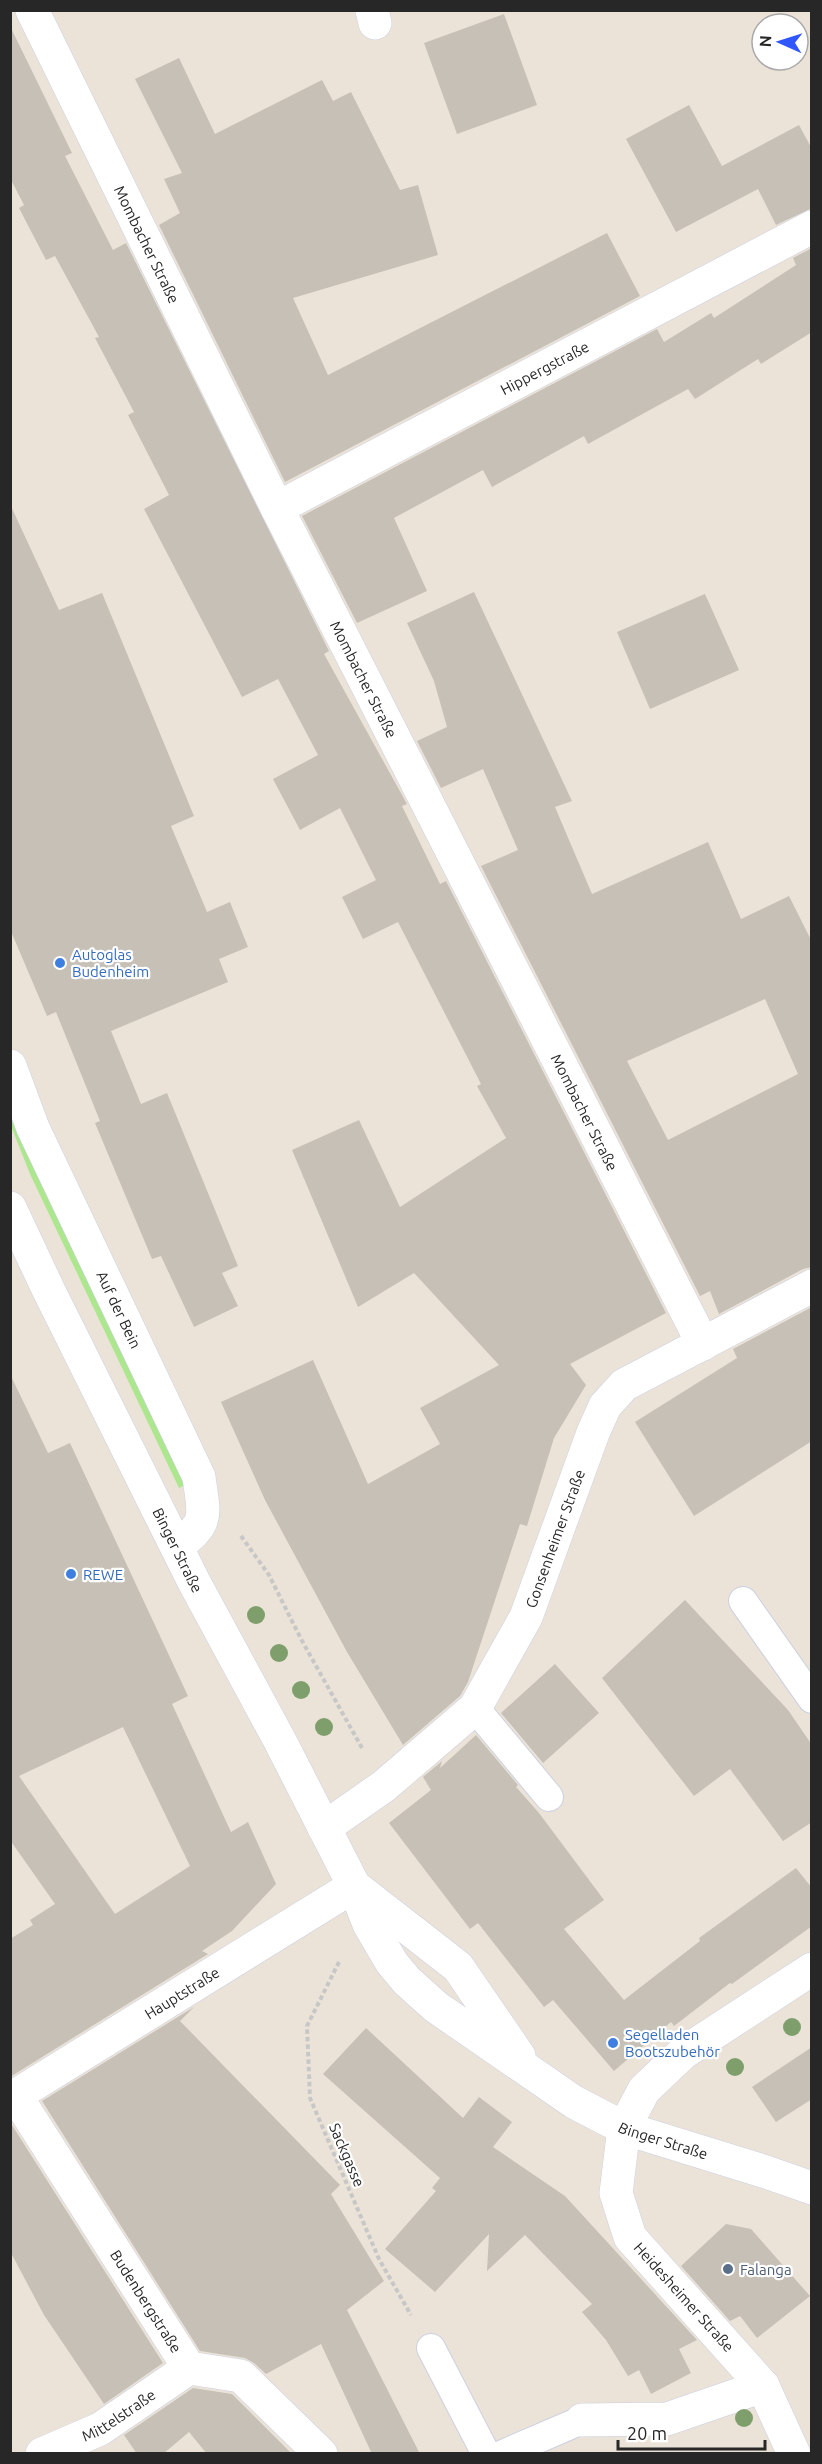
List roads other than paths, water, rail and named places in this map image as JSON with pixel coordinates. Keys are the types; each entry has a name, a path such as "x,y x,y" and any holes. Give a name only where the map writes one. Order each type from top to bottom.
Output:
{"street":[{"name":"Mombacher Straße","path":"32,10 277,508 704,1344"},
{"name":"Hippergstraße","path":"277,508 812,227"},
{"name":"Auf der Bein","path":"10,1066 33,1128 199,1477 203,1519 196,1532 177,1546"},
{"name":"Binger Straße","path":"10,1208 49,1291 177,1546 354,1886 369,1924 392,1963 407,1981 436,2007 574,2102 624,2128 812,2188"},
{"name":"Gonsenheimer Straße","path":"324,1828 384,1786 475,1708 526,1617 605,1406 624,1385 812,1286"},
{"name":"Binger Straße","path":"354,1886 458,1967 528,2070"},
{"name":"Hauptstraße","path":"13,2097 354,1886"},
{"path":"624,2128 644,2090 683,2054 812,1969"},
{"name":"Budenbergstraße","path":"13,2097 189,2368 241,2376 321,2454"},
{"name":"Heidesheimer Straße","path":"624,2128 616,2193 630,2237 763,2386 794,2454"},
{"name":"Mittelstraße","path":"42,2454 100,2428 189,2368"},
{"path":"582,2420 667,2419 763,2386"}],"lane":[{"path":"743,1601 812,1699"},
{"path":"475,1708 549,1797"},
{"path":"431,2348 486,2454"},
{"path":"503,2454 582,2420"}],"place":[{"name":"Autoglas Budenheim","path":"60,963"},
{"name":"REWE","path":"71,1574"},
{"name":"Segelladen Bootszubehör","path":"613,2043"},
{"name":"Falanga","path":"728,2269"}]}
